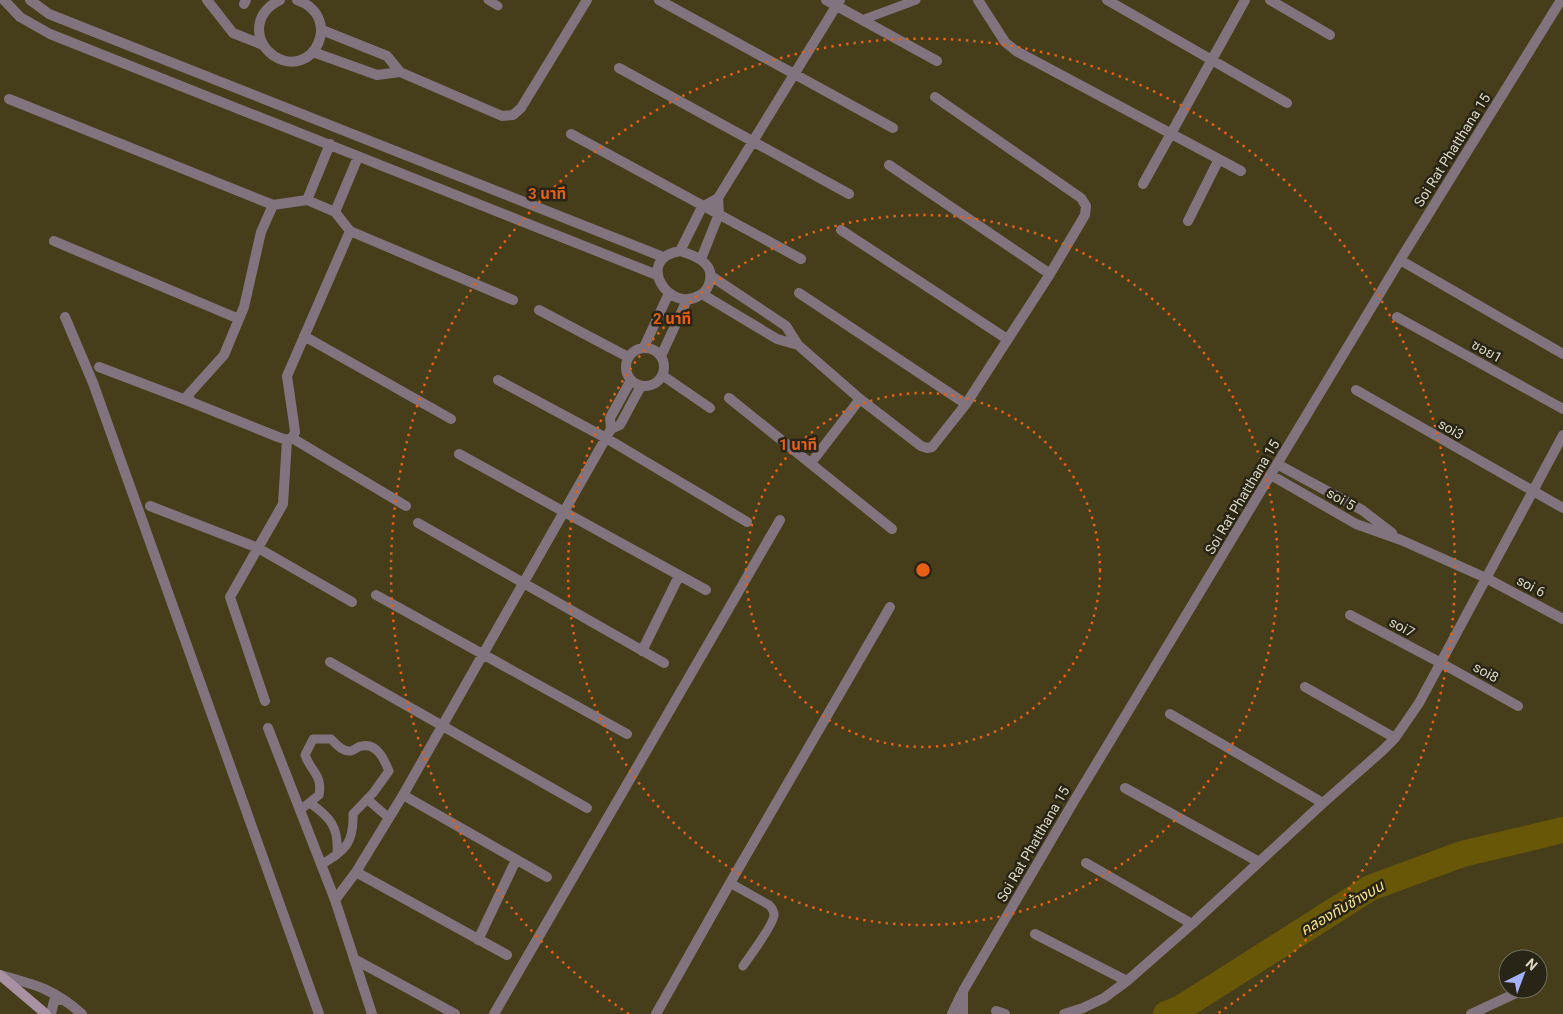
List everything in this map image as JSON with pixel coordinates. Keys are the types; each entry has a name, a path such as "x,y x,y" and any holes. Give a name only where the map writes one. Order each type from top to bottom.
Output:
{"main road":[{"path":"0,975 46,1014"}],"street":[{"path":"4,0 20,17 50,34 657,275"},
{"path":"30,0 48,14 663,257"},
{"path":"207,0 233,34 263,45"},
{"path":"280,0 268,7 261,18 259,31 263,45 270,53 280,60 289,61 302,60 313,52 319,43 322,30 314,4 297,0"},
{"path":"322,30 387,56 400,72 502,116 513,115 521,108 587,0"},
{"path":"659,0 893,128"},
{"path":"826,0 838,3 862,20 937,60"},
{"path":"978,0 1005,42 1016,51 1241,171"},
{"path":"1107,0 1287,103"},
{"path":"1143,184 1246,0"},
{"path":"1270,0 1330,35"},
{"name":"Soi Rat Phatthana 15","path":"952,1014 963,991 1074,801 1400,260 1561,0"},
{"path":"680,251 702,207 718,198 838,3"},
{"path":"313,52 377,76 400,72"},
{"path":"619,68 849,194"},
{"path":"711,276 786,326 798,345 860,398 921,446 927,448 934,446 966,404 1050,274 1085,215 1086,206 1081,198 935,97"},
{"path":"9,99 273,206 307,200 335,212 350,231 513,300"},
{"path":"571,134 702,207 719,214 801,259"},
{"path":"335,212 353,155 356,136"},
{"path":"307,200 330,144"},
{"path":"1188,221 1219,159"},
{"path":"889,165 1050,274"},
{"path":"701,259 719,214 718,198"},
{"path":"191,402 188,395 190,392 224,355 244,307 261,232 273,206"},
{"path":"841,230 1007,340"},
{"path":"265,701 230,597 283,504 290,439 294,432 287,376 350,231"},
{"path":"54,241 239,319"},
{"path":"680,251 701,259 708,267 711,276 709,286 702,294 688,300 669,293 657,275 658,266 663,257 670,252 680,251"},
{"path":"1400,260 1563,354"},
{"path":"644,347 669,293"},
{"path":"799,293 966,404"},
{"path":"702,294 777,338 798,345"},
{"path":"661,356 688,300"},
{"path":"539,310 628,357"},
{"path":"65,317 97,393 319,1014"},
{"name":"ซอย1","path":"1397,317 1563,409"},
{"path":"304,336 451,419"},
{"path":"644,347 657,351 661,356 664,368 662,375 654,384 641,386 631,380 626,369 628,357 632,352 644,347"},
{"path":"99,366 290,439 406,506"},
{"path":"662,375 710,408"},
{"path":"498,380 609,433 747,522"},
{"path":"609,433 610,418 631,380"},
{"path":"335,900 356,872 403,795 609,433 620,425 641,386"},
{"name":"soi3","path":"1356,390 1563,508"},
{"path":"729,398 892,528"},
{"path":"811,463 860,398"},
{"path":"1064,1014 1104,998 1127,981 1382,752 1395,738 1419,702 1563,435"},
{"path":"459,454 706,590"},
{"name":"soi 5","path":"1277,464 1362,510 1401,540"},
{"name":"soi 5","path":"1271,476 1356,524 1401,540 1486,578"},
{"path":"150,506 258,548 352,602"},
{"path":"494,1014 780,520"},
{"path":"418,523 664,663"},
{"path":"642,651 679,576"},
{"name":"soi 6","path":"1486,578 1563,618"},
{"path":"376,595 627,734"},
{"path":"656,1014 890,607"},
{"name":"soi7","path":"1350,615 1441,662"},
{"path":"330,662 587,808"},
{"name":"soi8","path":"1441,662 1518,706"},
{"path":"1305,687 1395,738"},
{"path":"1170,714 1323,803"},
{"path":"268,728 335,900 372,1014"},
{"path":"1125,788 1259,862"},
{"path":"403,795 547,877"},
{"path":"478,940 516,860"},
{"path":"1086,863 1192,924"},
{"path":"356,872 507,955"},
{"path":"1035,934 1127,981"},
{"path":"354,959 455,1014"},
{"path":"0,975 43,987 67,1001 82,1014"},
{"path":"963,991 963,1014"},
{"path":"1471,1014 1503,999"},
{"path":"51,1014 54,1001 67,1001"}],"lane":[{"path":"488,0 498,6"},
{"path":"862,20 916,0"},
{"path":"300,810 319,796 320,786 318,777 304,755 314,739 331,739 338,746 351,751 362,746 376,749 384,759 389,770 353,814 351,841 321,865"},
{"path":"366,799 389,818"},
{"path":"310,803 325,814 334,825 337,854"},
{"path":"730,883 769,905 774,915 771,923 743,966"}],"waterway":[{"name":"คลองทับช้างบน","path":"1166,1014 1181,1008 1370,888 1462,854 1563,830"},
{"name":"คลองทับช้างบน","path":"1181,1008 1185,1014"}]}
